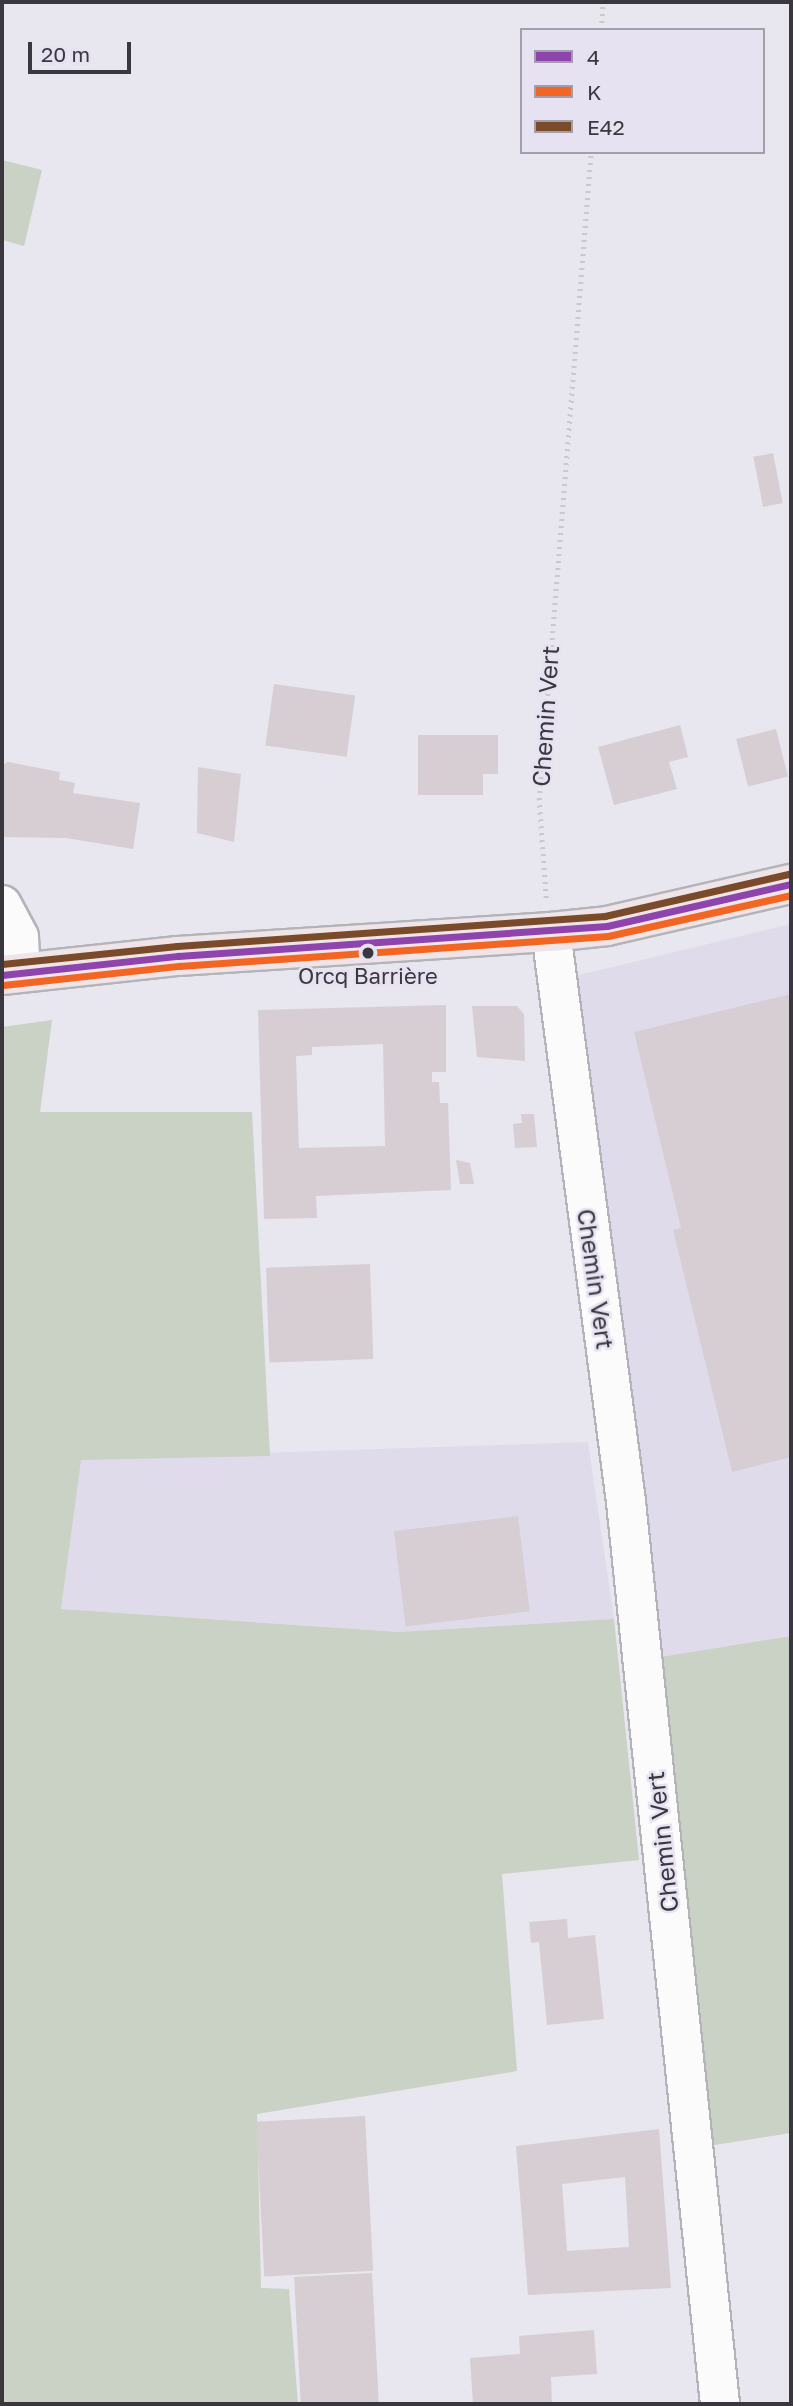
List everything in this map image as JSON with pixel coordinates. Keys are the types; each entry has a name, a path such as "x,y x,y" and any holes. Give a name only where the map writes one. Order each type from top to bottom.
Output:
{"main road":[{"path":"11,973 607,926 791,884"}],"street":[{"path":"2,905 19,937 11,973"},
{"name":"Chemin Vert","path":"551,932 626,1502 720,2404"}],"path":[{"path":"601,28 603,2"},
{"name":"Chemin Vert","path":"551,932 539,800 591,154"}],"shaded area":[{"path":"2,160 42,170 24,246 2,240"},
{"path":"791,924 791,1636 642,1660 571,977"},
{"path":"52,1020 40,1112 252,1112 270,1456 81,1460 61,1609 399,1632 614,1619 639,1860 502,1874 517,2071 257,2114 261,2288 289,2289 298,2404 2,2404 2,1027"},
{"path":"588,1442 614,1619 399,1632 61,1609 80,1459"},
{"path":"791,1636 791,2133 695,2148 642,1660"}],"building":[{"path":"773,453 783,503 763,507 753,457"},
{"path":"274,684 355,695 347,757 265,745"},
{"path":"680,725 688,757 669,762 677,789 614,805 598,747"},
{"path":"776,729 788,777 748,786 736,739"},
{"path":"418,735 498,735 498,774 483,774 483,795 418,795"},
{"path":"8,762 60,772 59,780 75,783 73,793 140,803 133,849 66,838 2,837 2,765"},
{"path":"198,767 241,774 234,842 197,833"},
{"path":"791,994 791,1457 732,1472 673,1230 681,1228 634,1032"},
{"path":"446,1005 446,1072 432,1072 432,1082 439,1082 440,1103 448,1103 451,1190 316,1196 317,1218 264,1219 258,1010","holes":["383,1044 385,1146 299,1148 296,1056 312,1055 312,1047"]},
{"path":"472,1006 517,1006 524,1014 525,1061 477,1057"},
{"path":"521,1114 534,1114 537,1147 515,1148 513,1124 522,1123"},
{"path":"456,1160 470,1163 474,1184 460,1184"},
{"path":"370,1264 373,1359 269,1363 266,1268"},
{"path":"518,1516 530,1611 406,1627 394,1531"},
{"path":"567,1919 568,1938 595,1935 604,2019 547,2025 539,1942 531,1943 529,1922"},
{"path":"365,2116 373,2271 264,2276 256,2122"},
{"path":"659,2129 671,2288 528,2295 516,2146","holes":["625,2177 629,2247 567,2251 562,2184"]},
{"path":"372,2273 379,2404 301,2404 294,2277"},
{"path":"594,2330 597,2374 551,2377 552,2404 473,2404 470,2358 520,2354 519,2336"}],"transit line":[{"name":"E42","path":"2,964 177,946 605,916 789,874"},
{"name":"4","path":"2,975 178,956 607,926 791,884"},
{"name":"K","path":"3,985 179,966 608,936 791,895"}],"place":[{"name":"Orcq Barrière","path":"368,953"}]}
